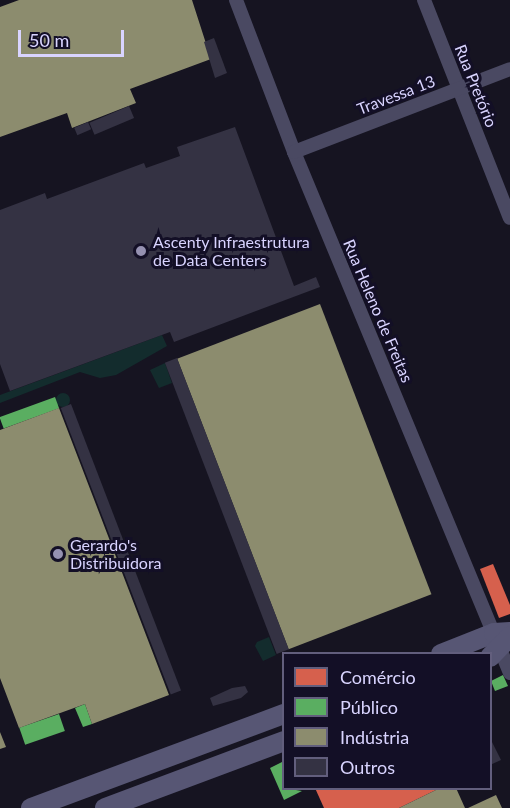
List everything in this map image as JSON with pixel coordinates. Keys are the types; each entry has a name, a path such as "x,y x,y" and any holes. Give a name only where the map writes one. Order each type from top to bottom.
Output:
{"main road":[{"path":"450,652 500,641"},
{"path":"31,808 282,715"},
{"path":"105,808 282,742"}],"street":[{"name":"Rua Heleno de Freitas","path":"236,0 294,152 500,641 510,673"},
{"name":"Rua Pretório","path":"424,0 510,218"},
{"name":"Travessa 13","path":"294,152 510,69"}],"green space":[{"path":"162,335 167,346 116,375 100,378 80,372 0,403 0,395"},
{"path":"165,363 172,383 159,388 150,370"},
{"path":"63,393 68,395 70,400 68,405 63,407 58,405 56,400 58,395"},
{"path":"269,637 276,655 263,661 255,646 257,642"}],"building: Comércio":[{"path":"493,564 510,605 510,614 499,618 480,569"},
{"path":"316,790 436,790 399,808 324,808"}],"building: Público":[{"path":"55,397 59,408 4,428 0,417"},
{"path":"503,675 508,686 495,691 492,680"},
{"path":"85,704 92,724 83,727 75,708"},
{"path":"59,714 65,731 25,745 19,728"},
{"path":"282,762 282,790 302,791 284,800 270,768"}],"building: Indústria":[{"path":"19,0 192,0 211,59 130,89 136,103 72,128 67,113 0,137 0,7"},
{"path":"320,304 431,594 289,649 177,359"},
{"name":"Gerardo's Distribuidora","path":"59,408 169,695 92,724 85,704 19,728 0,678 0,430"},
{"path":"0,732 6,747 0,749"},
{"path":"436,790 457,790 465,808 399,808"},
{"path":"496,795 502,808 468,808"}],"building: Outros":[{"path":"214,38 227,73 215,78 204,42"},
{"path":"129,106 134,118 94,135 89,123"},
{"path":"88,122 91,129 77,135 74,128"},
{"name":"Ascenty Infraestrutura de Data Centers","path":"235,127 294,286 316,277 320,287 174,342 170,332 10,391 0,364 0,210 45,193 47,199 144,163 146,168 180,156 177,147"},
{"path":"177,358 289,649 277,654 165,363"},
{"path":"71,404 181,691 171,695 61,408"},
{"path":"245,686 248,692 241,698 213,706 210,698 232,688"},
{"path":"492,742 501,760 492,764"}],"place":[{"name":"Ascenty Infraestrutura de Data Centers","path":"141,251"},
{"name":"Gerardo's Distribuidora","path":"58,554"}]}
